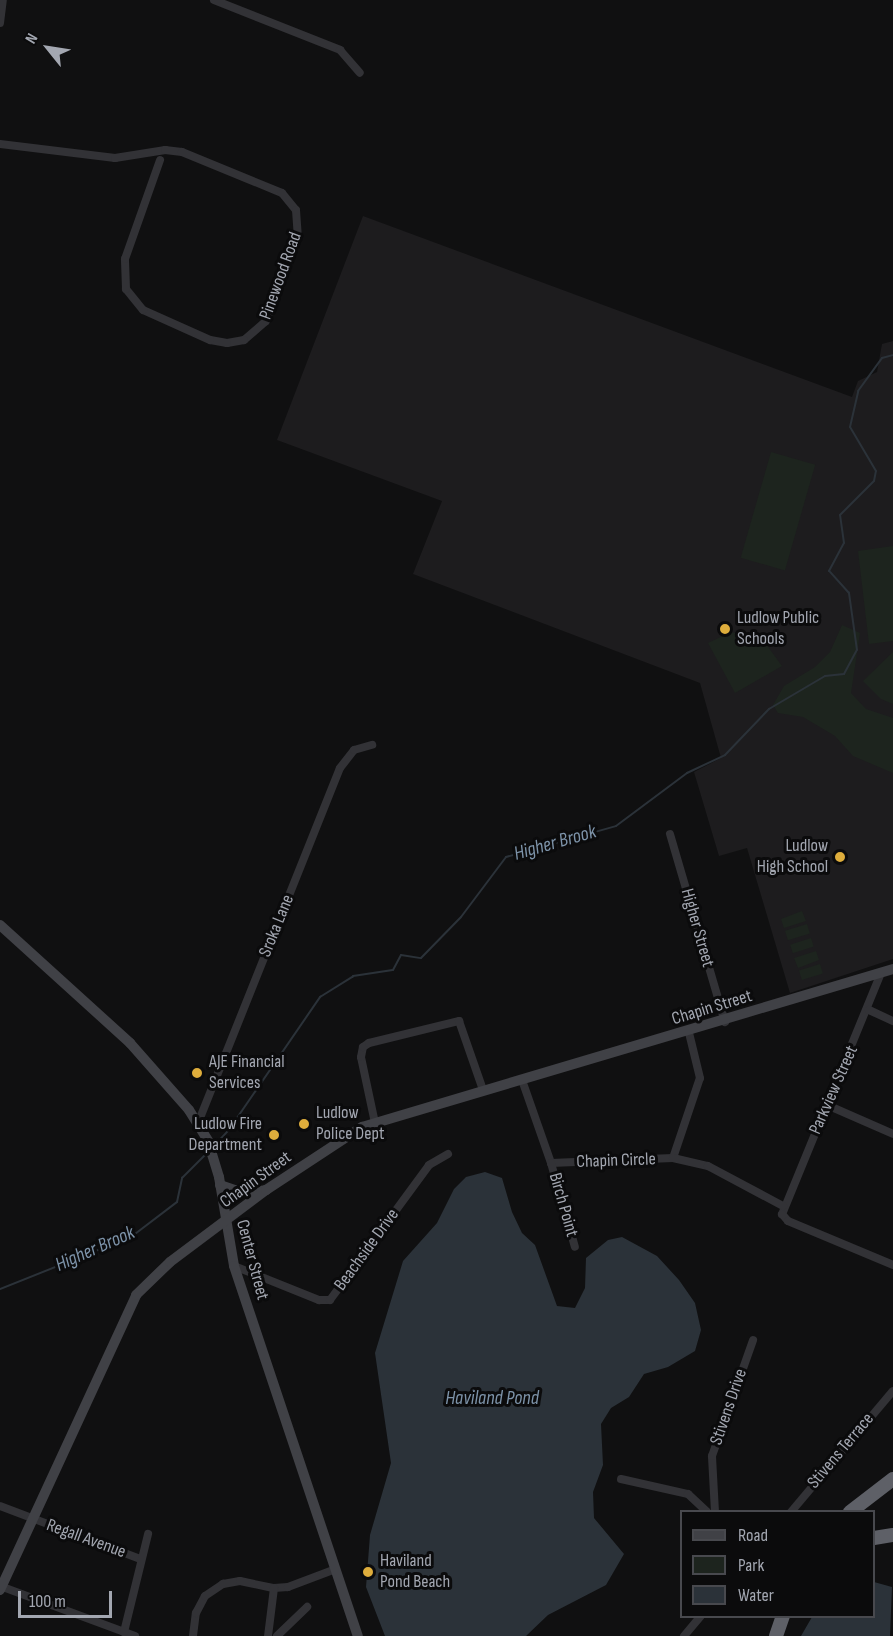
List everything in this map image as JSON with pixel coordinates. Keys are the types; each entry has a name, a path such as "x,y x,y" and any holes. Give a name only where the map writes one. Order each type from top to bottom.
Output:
{"highway":[{"path":"853,1510 893,1479"},
{"path":"875,1530 893,1527"},
{"path":"875,1538 893,1535"},
{"path":"769,1636 775,1618"},
{"path":"776,1636 783,1618"}],"main road":[{"name":"Center Street","path":"0,925 130,1043 198,1123 211,1146 234,1266 358,1636"},
{"name":"Chapin Street","path":"0,1587 67,1451 122,1318 136,1295 170,1262 266,1190 352,1132 375,1123 483,1090 689,1033 893,969"},
{"path":"220,1185 243,1193 266,1190"}],"street":[{"path":"0,23 3,0"},
{"path":"214,0 340,50 360,73"},
{"name":"Pinewood Road","path":"0,144 115,158 165,150 182,152 282,193 296,210 298,238 266,321 244,340 227,343 210,340 143,310 126,289 123,266 160,160"},
{"name":"Sroka Lane","path":"198,1123 340,768 354,750 372,745"},
{"name":"Higher Street","path":"670,834 725,1022"},
{"name":"Parkview Street","path":"783,1206 869,1010 881,973"},
{"path":"869,1010 893,1021"},
{"path":"375,1123 361,1057 363,1047 369,1043 459,1021 483,1090"},
{"name":"Chapin Circle","path":"522,1080 551,1163 673,1158 700,1078 689,1033"},
{"path":"827,1105 893,1134"},
{"name":"Beachside Drive","path":"234,1266 319,1300 330,1299 429,1165 448,1154"},
{"path":"673,1158 708,1166 783,1206 782,1214 788,1221 893,1264"},
{"name":"Birch Point","path":"551,1163 574,1247"},
{"name":"Stivens Drive","path":"715,1510 712,1456 753,1340"},
{"name":"Stivens Terrace","path":"792,1510 893,1391"},
{"path":"621,1479 688,1494 705,1510"},
{"name":"Regall Avenue","path":"0,1506 140,1559"},
{"path":"124,1632 140,1559 148,1534"},
{"path":"193,1636 196,1613 205,1596 223,1584 240,1581 274,1588 288,1587 336,1569"},
{"path":"0,1587 135,1636"},
{"path":"268,1636 274,1588"},
{"path":"277,1636 307,1607"},
{"path":"684,1636 700,1618"}],"shaded area":[{"name":"Ludlow Public Schools","path":"363,216 852,397 858,381 877,372 882,344 893,341 893,959 790,993 747,848 719,856 694,772 721,758 700,683 413,574 442,501 277,440"}],"green space":[{"path":"771,452 815,465 785,570 741,558"},
{"path":"893,546 893,641 869,644 858,551"},
{"path":"842,625 860,633 851,693 866,709 893,718 893,773 853,756 835,736 803,717 778,713 773,705 784,686 815,667 830,652"},
{"path":"731,632 763,640 782,666 735,693 708,643"},
{"path":"893,652 893,704 881,699 863,681"},
{"path":"802,911 806,921 784,928 781,919"},
{"path":"807,924 810,934 788,940 785,931"},
{"path":"811,938 814,947 793,953 790,945"},
{"path":"816,951 819,960 798,968 794,958"},
{"path":"820,964 823,974 802,980 799,970"}],"water":[{"name":"Haviland Pond","path":"485,1172 502,1178 512,1212 522,1233 535,1245 557,1306 575,1308 585,1288 586,1258 608,1240 622,1237 657,1256 679,1280 695,1303 701,1330 695,1351 668,1367 644,1374 629,1397 611,1408 601,1424 603,1465 593,1492 594,1518 624,1554 606,1585 548,1615 526,1636 385,1636 366,1587 370,1535 391,1463 375,1353 403,1261 437,1223 454,1189 466,1177"},
{"path":"875,1582 892,1587 890,1636 801,1636 811,1618 875,1618"}],"waterway":[{"name":"Higher Brook","path":"213,1147 228,1131 320,997 353,976 393,970 401,955 421,958 461,917 506,857 616,826 687,773 725,755 769,709 825,676 844,674 857,650 849,593 829,571 844,543 840,515 874,481 876,471 850,427 858,391 882,358 893,355"},
{"name":"Higher Brook","path":"0,1289 131,1237 177,1202 182,1178 207,1153"}],"place":[{"name":"Ludlow Public Schools","path":"725,629"},
{"name":"Ludlow High School","path":"840,857"},
{"name":"AJE Financial Services","path":"197,1073"},
{"name":"Ludlow Police Dept","path":"304,1124"},
{"name":"Ludlow Fire Department","path":"274,1135"},
{"name":"Haviland Pond Beach","path":"368,1572"}]}
